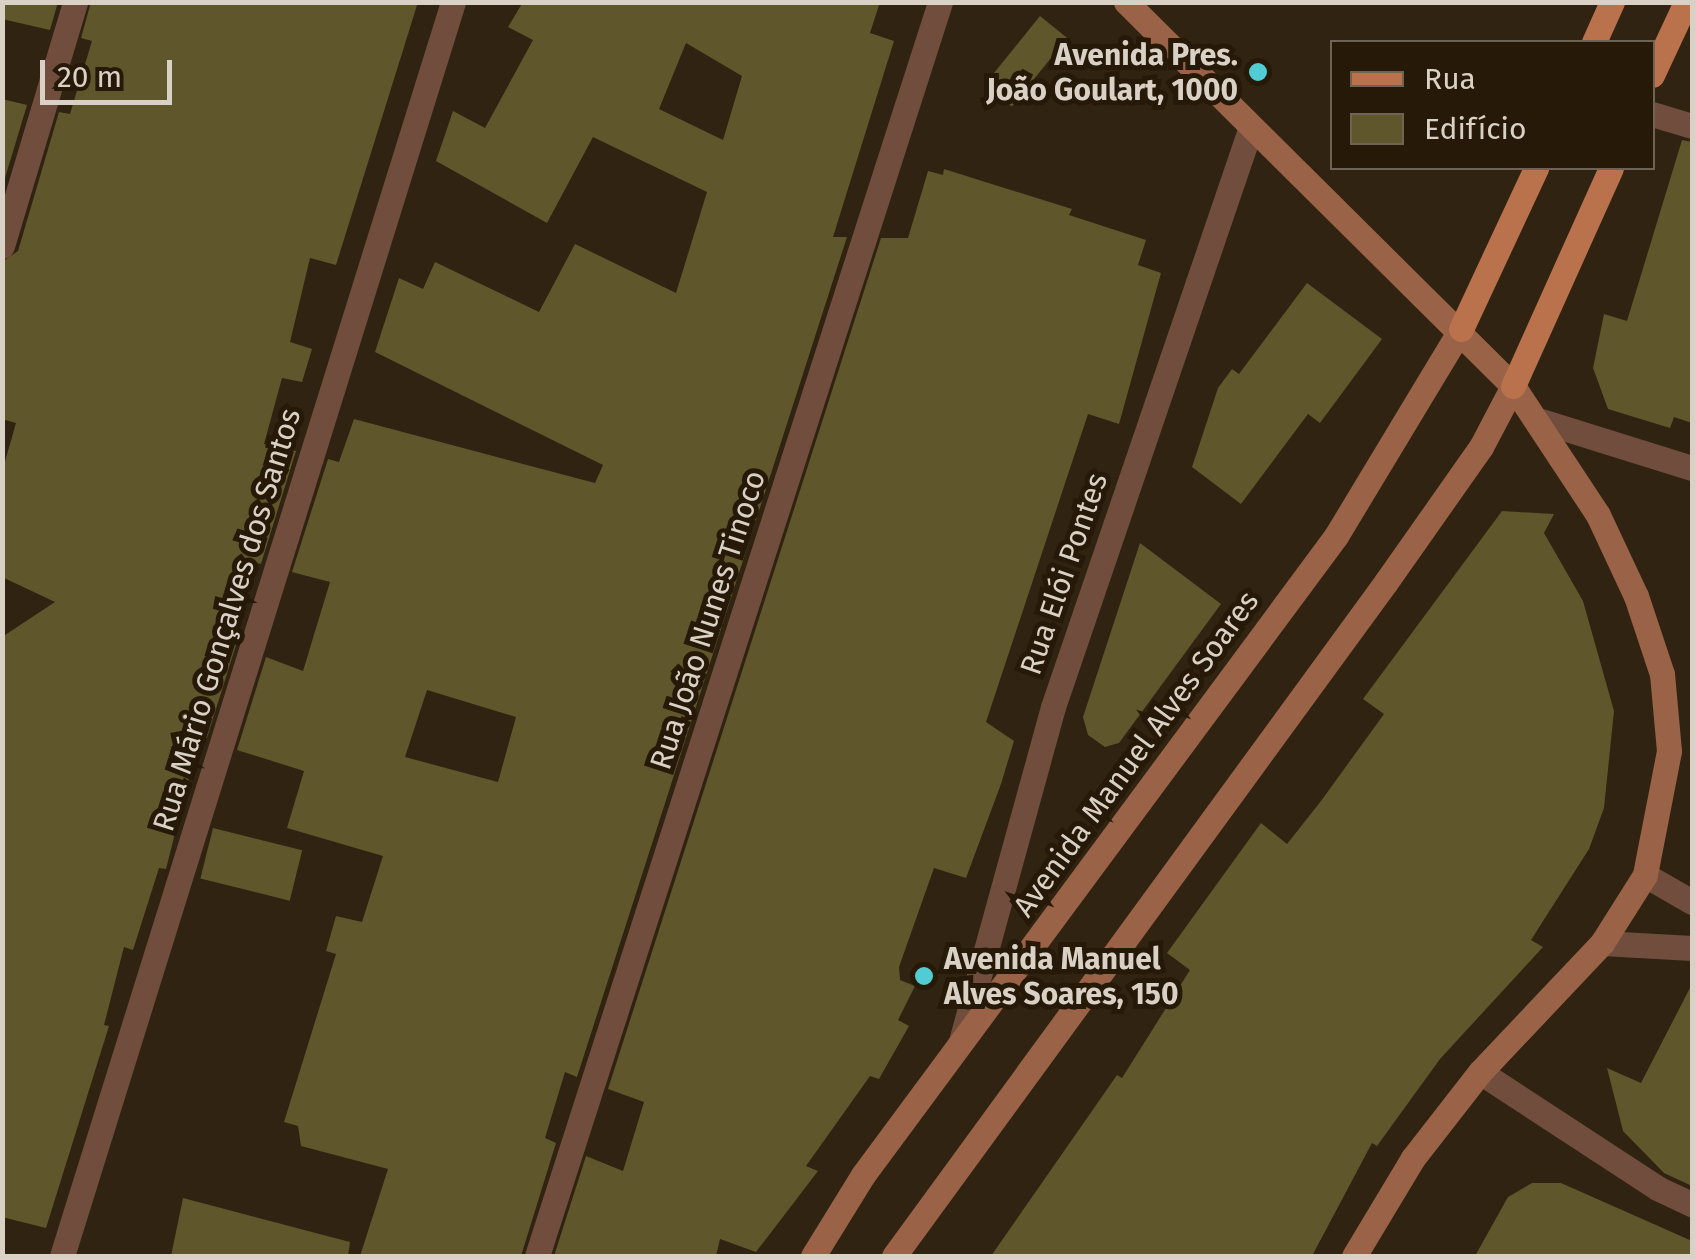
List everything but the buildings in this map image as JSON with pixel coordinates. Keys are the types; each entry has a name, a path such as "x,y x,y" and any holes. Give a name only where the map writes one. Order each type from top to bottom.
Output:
{"main road":[{"path":"1126,2 1461,329 1542,421 1598,515 1636,596 1662,674 1669,751 1645,875 1602,943 1480,1072 1413,1158 1354,1256"},
{"path":"1595,40 1612,2"},
{"path":"1655,68 1686,2"},
{"path":"1461,329 1535,170"},
{"path":"894,1256 1481,447 1513,386 1610,170"},
{"name":"Avenida Manuel Alves Soares","path":"813,1256 863,1175 1336,536 1461,329"}],"street":[{"path":"2,246 75,2"},
{"name":"Rua Mário Gonçalves dos Santos","path":"62,1256 454,2"},
{"name":"Rua João Nunes Tinoco","path":"537,1256 940,2"},
{"path":"1655,115 1692,126"},
{"name":"Rua Elói Pontes","path":"959,1048 1054,706 1251,126"},
{"path":"1542,421 1692,468"},
{"path":"1645,875 1692,902"},
{"path":"1602,943 1692,948"},
{"path":"1480,1072 1657,1188 1692,1204"}],"place":[{"name":"Avenida Pres. João Goulart, 1000","path":"1258,72"},
{"name":"Avenida Manuel Alves Soares, 150","path":"924,976"}]}
